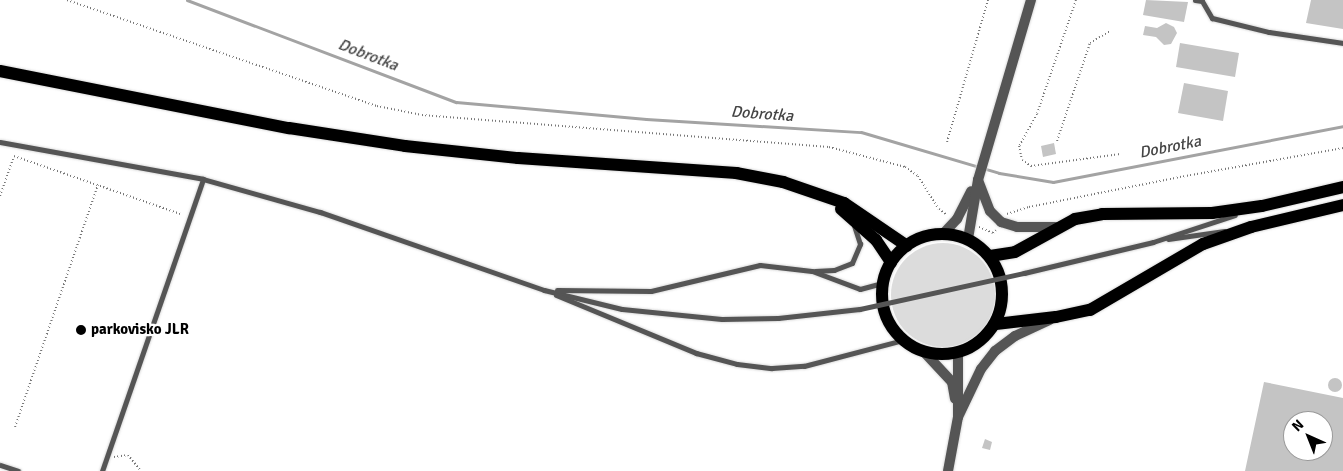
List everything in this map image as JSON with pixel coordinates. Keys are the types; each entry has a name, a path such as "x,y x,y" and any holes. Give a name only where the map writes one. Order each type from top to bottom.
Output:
{"main road":[{"path":"0,71 289,128 396,145 518,158 736,173 783,182 844,203 907,246"},
{"path":"990,256 1015,252 1055,227 1102,214 1212,213 1262,206 1343,187"},
{"path":"828,198 876,240 891,262"},
{"path":"996,324 1056,317 1090,310 1178,256 1251,227 1343,204"},
{"path":"943,234 968,239 990,256 999,272 1003,289 1002,307 996,324 980,342 958,353 924,353 902,340 885,314 883,283 891,262 907,246 930,235 943,234"}],"street":[{"path":"968,239 968,222 978,180 1031,0"},
{"path":"943,234 957,219 978,180"},
{"path":"978,180 990,211 1001,222 1017,227 1055,227"},
{"path":"958,417 981,369 995,351 1015,336 1056,317"},
{"path":"924,353 952,382 958,417"},
{"path":"948,471 958,417 958,353"}],"lane":[{"path":"1195,0 1202,1 1212,18 1269,32 1343,43"},
{"path":"0,142 204,179 320,212 544,290 696,353 738,364 772,368 804,366 902,340"},
{"path":"102,471 204,179"},
{"path":"544,290 622,309 722,319 787,318 860,310 1153,242 1262,206"},
{"path":"544,290 651,291 760,265 812,271 834,270 852,263 860,244 852,218"},
{"path":"1153,242 1251,227"},
{"path":"812,271 860,289 883,283"},
{"path":"0,465 18,471"}],"path":[{"path":"67,0 368,103 422,116 829,147 905,167 918,176 940,209 957,219"},
{"path":"947,142 988,0"},
{"path":"1076,0 1037,114 1019,146 1022,160 1030,166 1120,154"},
{"path":"1056,140 1090,43 1110,31"},
{"path":"968,222 993,233 1013,210 1343,148"},
{"path":"0,196 14,156 182,214"},
{"path":"15,427 98,184"},
{"path":"106,458 128,455 141,471"}],"shaded area":[{"path":"943,243 963,247 980,258 991,275 995,295 991,315 980,332 963,343 943,347 923,343 906,332 895,315 891,295 895,275 906,258 923,247"}],"building":[{"path":"1146,0 1188,2 1184,22 1143,15"},
{"path":"1311,0 1343,0 1343,29 1306,23"},
{"path":"1166,23 1174,27 1177,33 1171,44 1164,45 1156,37 1143,35 1145,26 1157,28"},
{"path":"1180,43 1239,53 1235,77 1176,67"},
{"path":"1184,83 1228,91 1223,121 1178,113"},
{"path":"1054,143 1056,154 1043,157 1041,146"},
{"path":"1332,378 1338,378 1342,385 1338,392 1332,392 1328,388 1328,382"},
{"path":"1264,382 1343,398 1343,471 1245,471"},
{"path":"985,439 992,442 990,450 982,448"}],"waterway":[{"name":"Dobrotka","path":"187,0 456,102 646,119 861,132 999,173 1053,182 1343,126"}],"place":[{"name":"parkovisko JLR","path":"81,330"}]}
